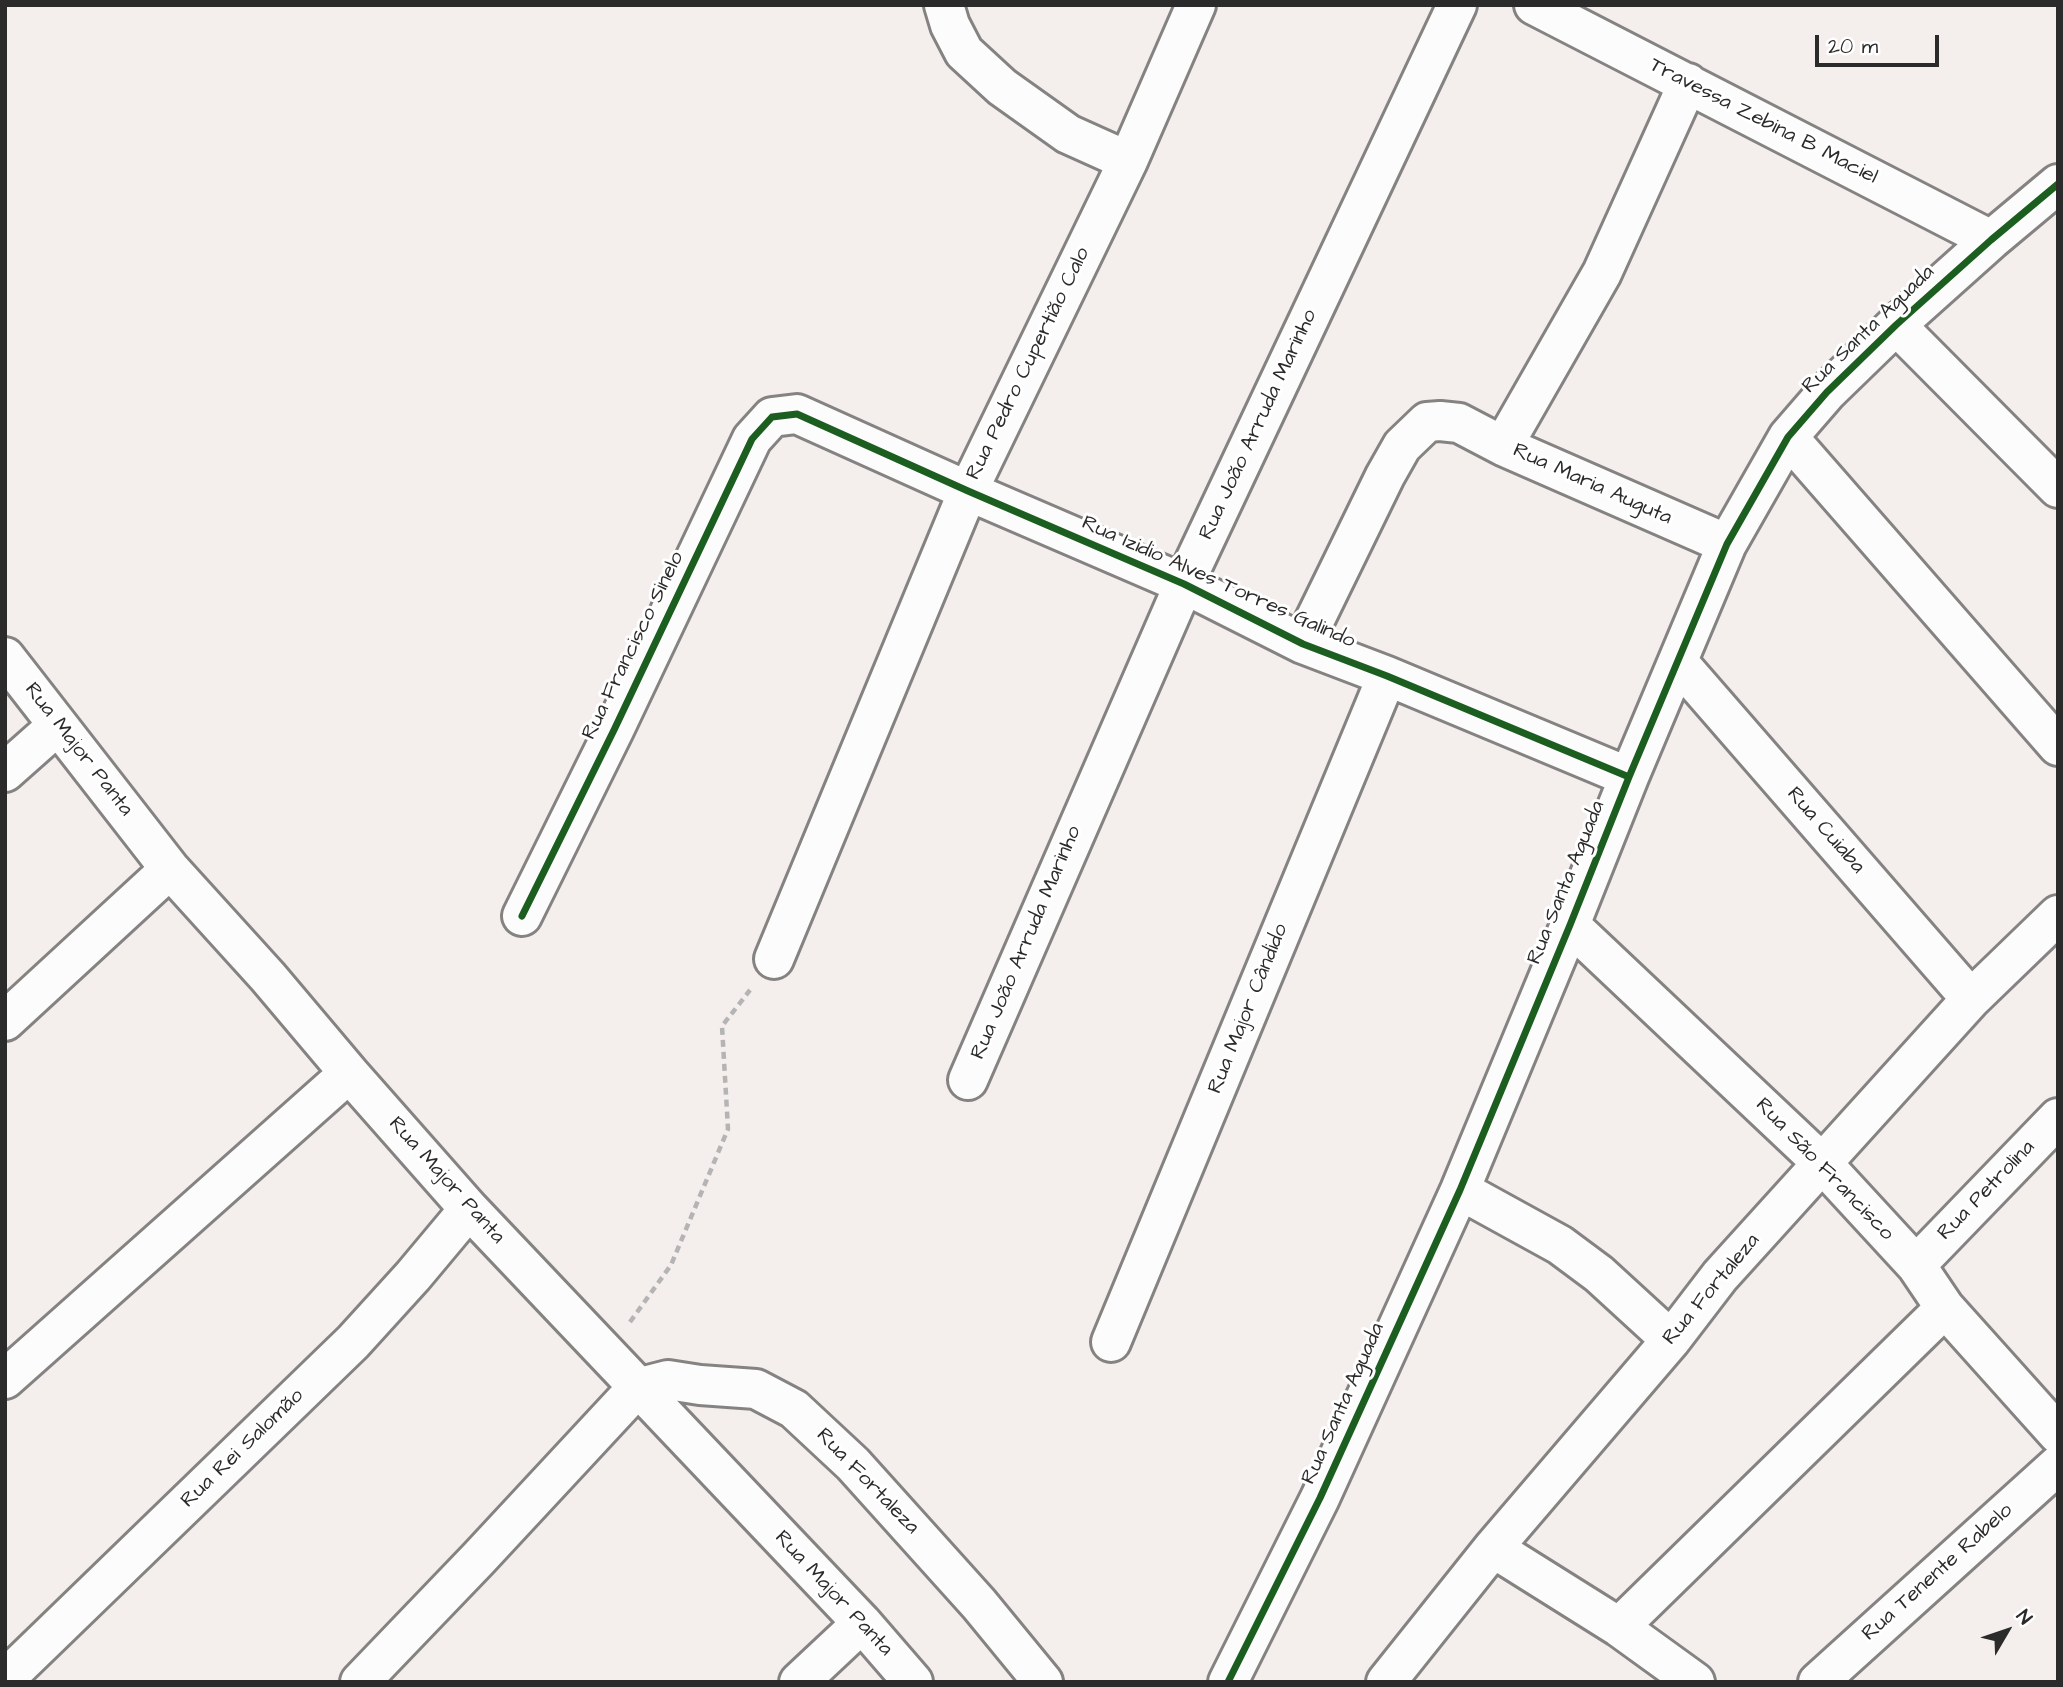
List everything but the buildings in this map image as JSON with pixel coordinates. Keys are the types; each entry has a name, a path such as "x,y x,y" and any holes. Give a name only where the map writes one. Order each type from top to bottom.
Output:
{"street":[{"path":"944,5 950,25 964,52 1002,87 1068,134 1128,161"},
{"name":"Rua Pedro Cupertião Calo","path":"774,959 968,491 1128,161 1196,5"},
{"name":"Rua João Arruda Marinho","path":"968,1080 1184,584 1457,5"},
{"name":"Travessa Zebina B Maciel","path":"1534,5 1991,240"},
{"path":"1503,446 1602,273 1688,83"},
{"name":"Rua Santa Aguada","path":"1228,1682 1320,1498 1460,1190 1727,544 1788,436 1826,392 1896,325 2058,184"},
{"path":"1896,325 2058,488"},
{"name":"Rua Izidio Alves Torres Galindo","path":"797,414 1184,584 1303,644 1387,676 1629,777"},
{"name":"Rua Francisco Sinelo","path":"522,916 752,439 772,417 797,414"},
{"name":"Rua Maria Auguta","path":"1303,644 1385,475 1402,446 1427,422 1459,423 1503,446 1727,544"},
{"path":"1788,436 2058,747"},
{"name":"Rua Major Panta","path":"5,657 170,869 268,977 469,1209 862,1623 913,1682"},
{"name":"Rua Cuiaba","path":"1678,662 1971,999"},
{"name":"Rua Major Cândido","path":"1111,1342 1387,676"},
{"path":"5,772 58,725"},
{"path":"5,1021 170,869"},
{"name":"Rua Fortaleza","path":"1386,1682 1493,1548 1671,1340 1720,1276 1971,999 2055,924"},
{"name":"Rua São Francisco","path":"1570,925 1822,1163 1916,1265 1945,1308 2058,1434"},
{"path":"5,1379 349,1073"},
{"name":"Rua Petrolina","path":"1916,1265 2058,1118"},
{"path":"1460,1190 1560,1245 1599,1274 1671,1340"},
{"name":"Rua Rei Salomão","path":"5,1679 353,1342 469,1209"},
{"path":"1619,1627 1945,1308"},
{"name":"Rua Fortaleza","path":"637,1388 668,1380 756,1389 794,1409 853,1464 979,1604 1043,1682"},
{"path":"360,1682 637,1388"},
{"name":"Rua Tenente Rabelo","path":"1818,1682 2058,1465"},
{"path":"1493,1548 1619,1627 1695,1682"},
{"path":"799,1682 862,1623"}],"path":[{"path":"606,1355 671,1265 728,1129 722,1026 774,959"}],"cycle path":[{"path":"1228,1682 1320,1498 1460,1190 1727,544 1788,437 1827,392 1896,325 2058,184"},
{"path":"522,916 752,439 772,417 797,414 1184,584 1303,644 1387,676 1629,777"}]}
